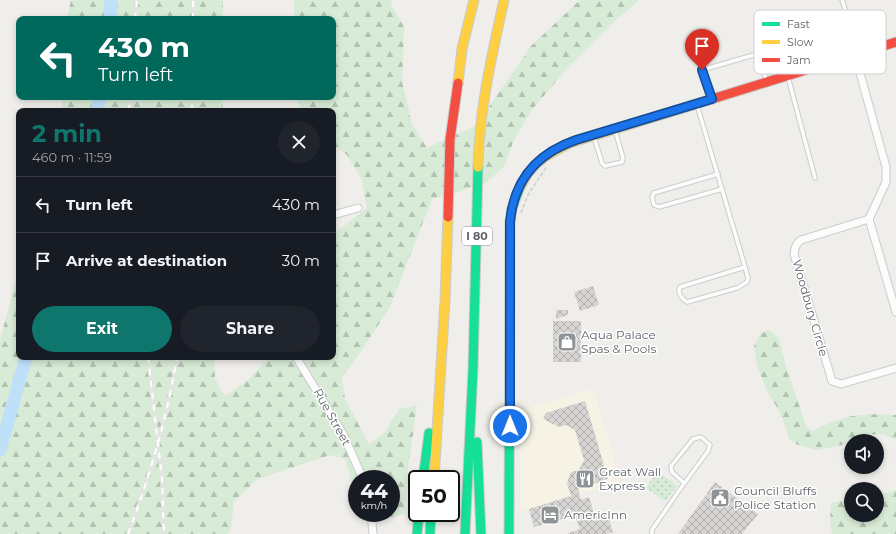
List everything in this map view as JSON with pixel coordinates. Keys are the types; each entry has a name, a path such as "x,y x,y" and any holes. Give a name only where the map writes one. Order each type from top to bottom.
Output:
{"main road":[{"name":"I 80","path":"435,470 445,301 450,139 462,49 474,0"},
{"name":"I 80","path":"465,534 473,369 478,149 486,86 504,0"},
{"path":"886,45 896,42"},
{"path":"509,534 510,232 512,206 520,185 529,170 536,163 556,149 593,135 794,74"},
{"path":"425,470 445,301"},
{"path":"473,369 481,534"},
{"path":"417,534 418,522"},
{"path":"430,534 431,522"}],"street":[{"path":"860,74 886,167 886,182 868,219 896,312"},
{"path":"336,215 358,208"},
{"name":"Woodbury Circle","path":"868,219 801,240 795,248 794,254 832,381 841,384 896,368"},
{"name":"Rue Street","path":"298,360 343,434 359,470"},
{"path":"372,522 373,534"}],"lane":[{"path":"842,0 845,10"},
{"path":"712,99 702,70 754,55"},
{"path":"764,74 768,82"},
{"path":"788,76 816,178"},
{"path":"697,104 748,278 747,282 743,285 686,302 681,298 679,290 680,287 745,268"},
{"path":"593,135 602,163 605,166 622,162 623,158 615,129"},
{"path":"718,174 654,193 652,197 654,205 659,207 722,189"},
{"path":"652,534 652,530 708,450 710,445 701,437 693,439 671,466 672,472 684,483"}],"path":[{"path":"520,215 528,195 547,166"}],"shaded area":[{"path":"593,389 621,482 520,512 521,410"}],"green space":[{"path":"71,0 223,0 223,16 68,16"},
{"path":"294,0 391,0 392,6 404,27 402,82 412,124 427,148 475,126 531,46 580,0 639,0 614,22 564,72 531,111 514,140 504,167 484,184 432,199 390,307 342,377 345,399 369,444 385,432 399,409 417,405 407,476 405,514 400,515 400,470 348,470 345,459 330,455 258,479 234,501 231,529 227,534 0,534 0,341 16,280 16,360 214,360 215,379 225,396 248,380 266,360 336,360 336,232 367,208 361,178 347,155 336,147 336,108 300,108 297,100 336,100 336,16 294,16"},
{"path":"62,100 223,100 223,108 62,108"},
{"path":"769,330 779,339 786,367 807,428 813,431 834,421 853,416 873,414 896,415 896,440 884,434 844,434 844,444 816,450 798,445 790,440 780,412 767,391 757,365 754,346 760,334"},
{"path":"658,471 677,486 665,501 646,488"},
{"path":"896,490 896,534 832,534 830,523 831,503 844,500 844,522 884,522 884,493"}],"building":[{"path":"593,286 599,305 580,311 574,292"},
{"path":"556,310 568,310 568,315 556,319"},
{"name":"Aqua Palace Spas & Pools","path":"553,321 581,321 581,362 553,362"},
{"path":"585,401 608,479 578,489 581,500 589,497 595,517 607,513 613,532 606,534 568,534 580,529 575,515 534,527 529,509 571,496 567,483 571,472 579,470 584,460 575,430 566,425 559,427 543,419 546,413"},
{"name":"Council Bluffs Police Station","path":"715,482 758,514 742,534 678,534"}],"waterway":[{"path":"110,16 111,0"},
{"path":"98,108 99,100"},
{"path":"0,450 25,360"}],"railway":[{"path":"135,16 137,0"},
{"path":"193,0 193,16"},
{"path":"129,108 130,100"},
{"path":"192,100 192,108"},
{"path":"148,360 162,479 164,534"},
{"path":"128,534 144,490 157,447 176,360"}],"traffic: fast":[{"path":"465,534 473,369 478,167"},
{"path":"509,534 510,222 512,208 520,187"},
{"path":"424,470 429,433"},
{"path":"477,442 481,534"},
{"path":"417,534 418,522"},
{"path":"430,534 431,522"}],"traffic: slow":[{"path":"458,83 462,49 474,0"},
{"path":"478,167 484,104 504,0"},
{"path":"520,187 528,173 536,164 546,156 570,143 712,99"},
{"path":"435,470 445,301 448,217"}],"traffic: jam":[{"path":"886,45 896,42"},
{"path":"712,99 793,74"},
{"path":"448,217 450,139 458,83"}],"place":[{"name":"Aqua Palace Spas & Pools","path":"567,342"},
{"name":"Great Wall Express","path":"585,479"},
{"name":"Council Bluffs Police Station","path":"720,498"},
{"name":"AmericInn","path":"550,515"}],"route":[{"path":"510,426 510,222 512,206 520,185 529,170 544,156 576,140 712,99 702,70"}]}
